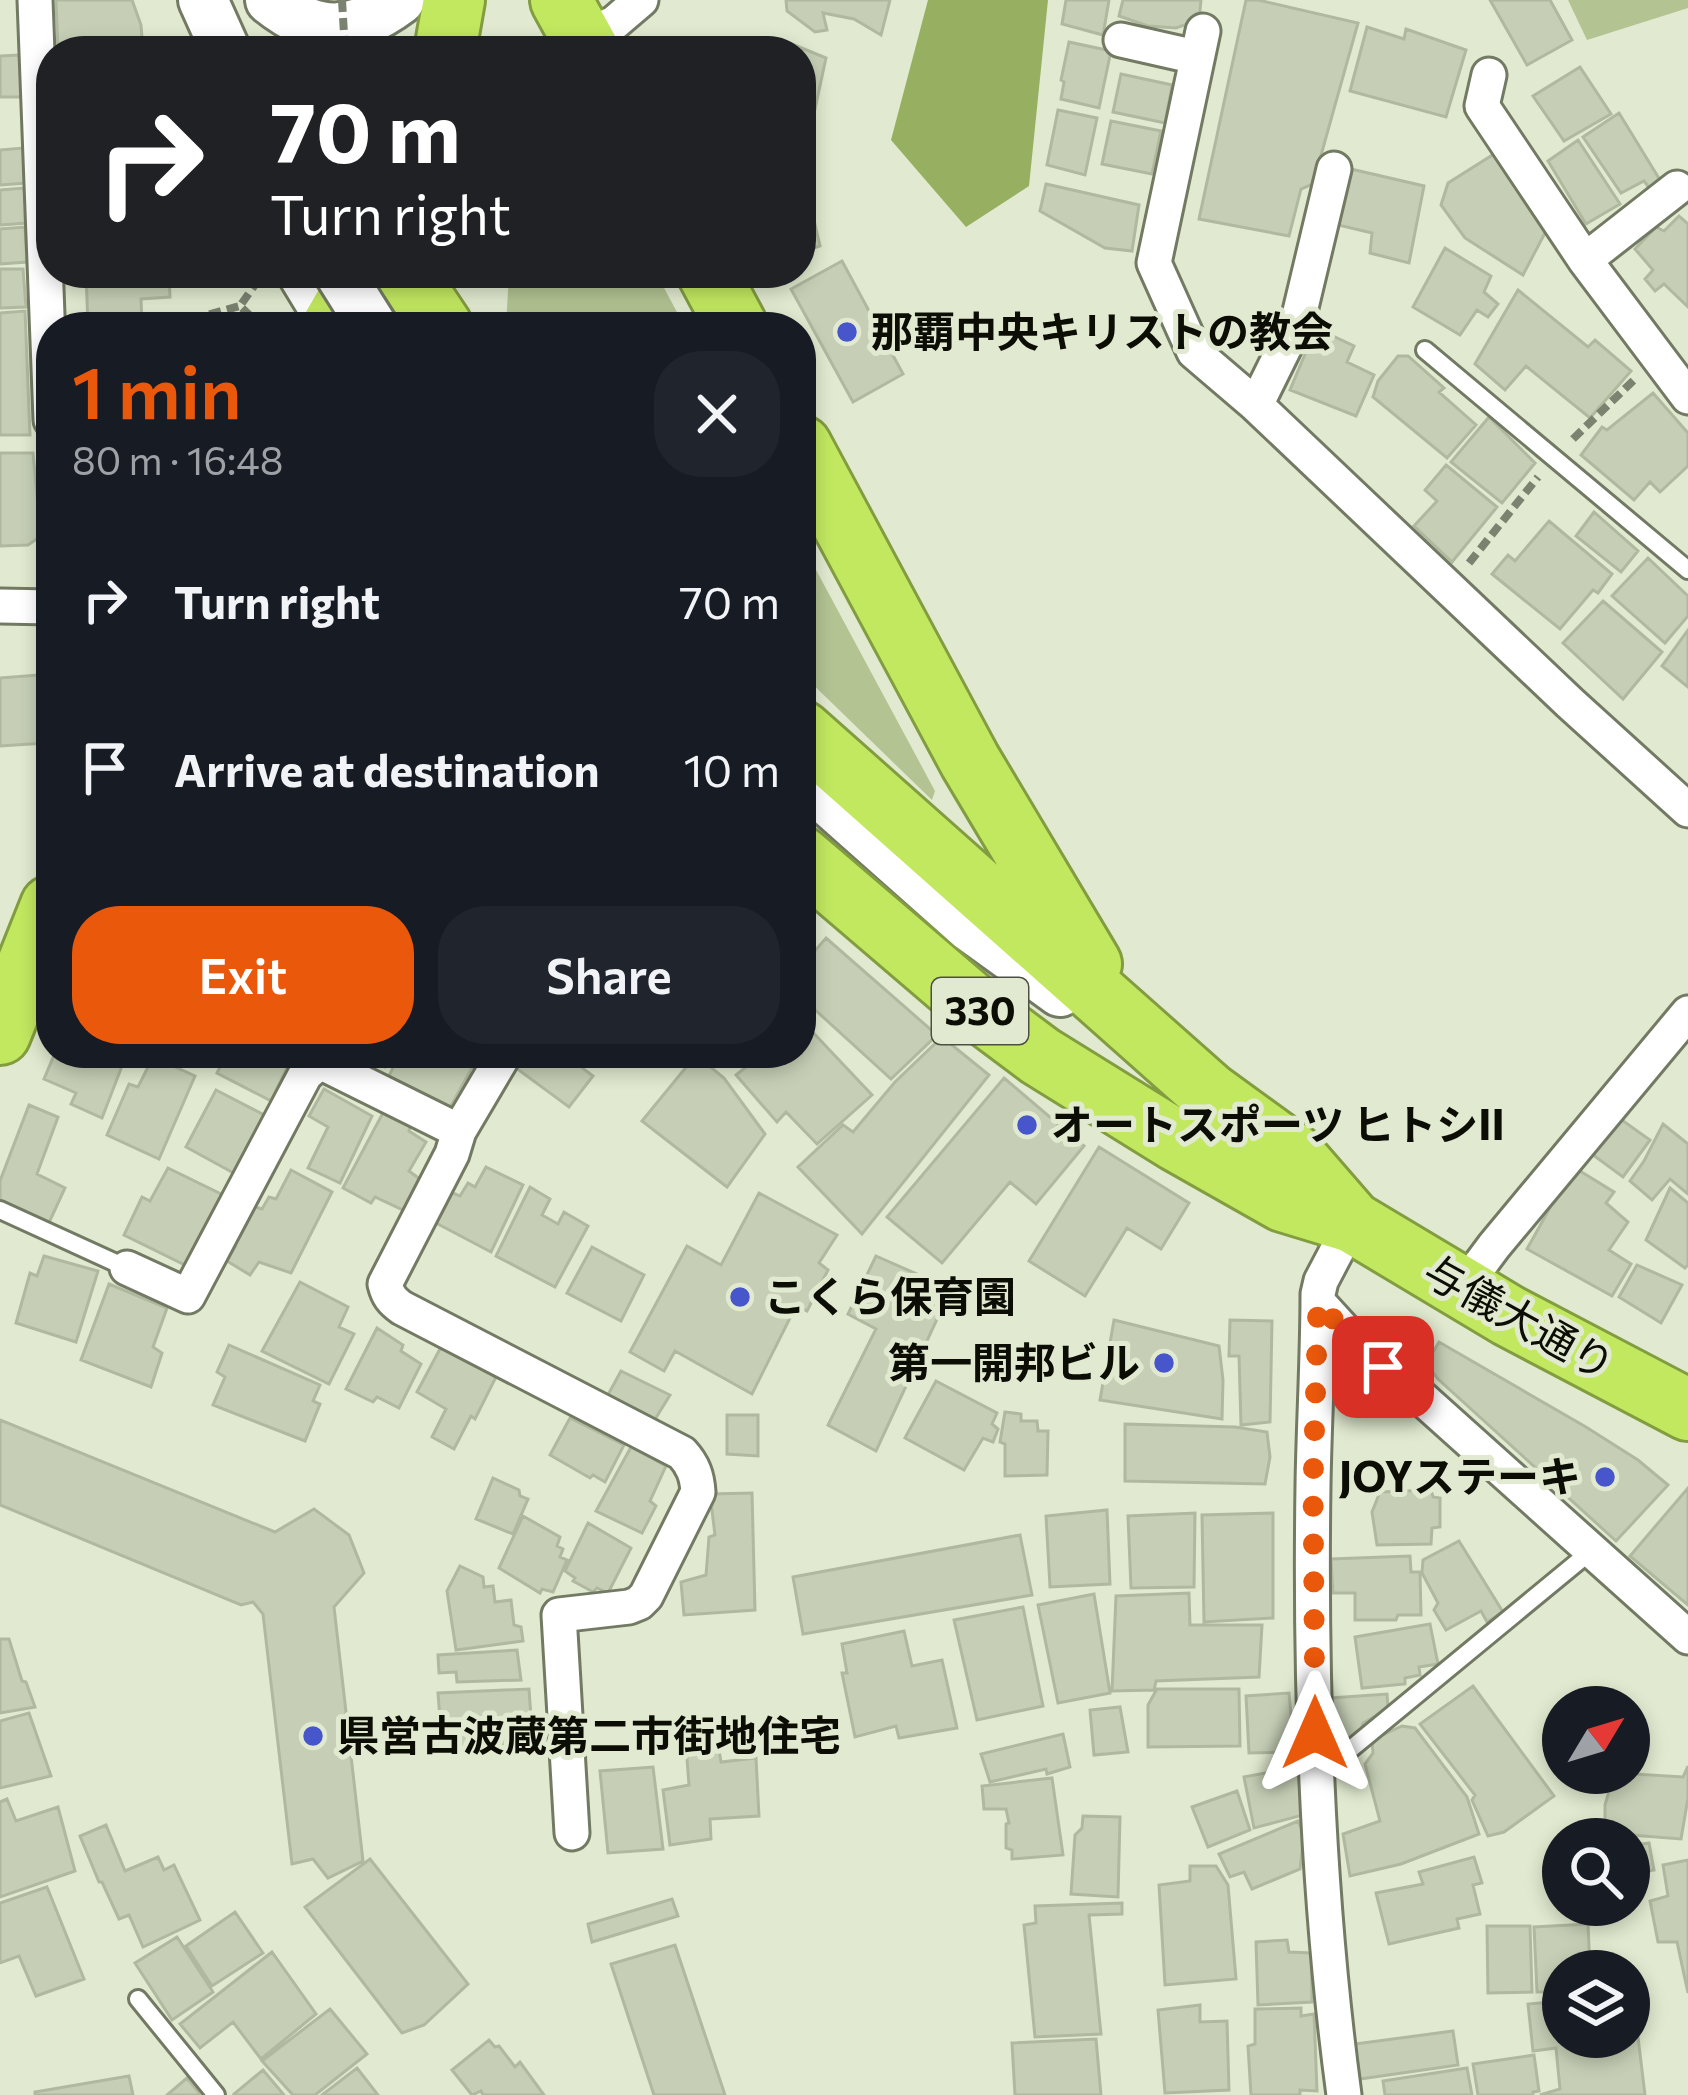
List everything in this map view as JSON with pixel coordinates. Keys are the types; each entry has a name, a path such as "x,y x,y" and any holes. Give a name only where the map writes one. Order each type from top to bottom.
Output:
{"highway":[{"path":"448,36 454,0"},
{"name":"330","path":"816,474 970,761 1121,1016 1193,1117"},
{"name":"330","path":"816,745 1121,1016"},
{"name":"330","path":"919,838 957,848 976,840 982,831 986,808 970,761"},
{"name":"330","path":"816,870 1040,1055 1193,1117"},
{"path":"0,1034 36,944"},
{"name":"与儀大通り","path":"1193,1117 1283,1201 1352,1222 1462,1289 1681,1394"}],"main road":[{"path":"170,0 186,36"},
{"path":"203,0 219,36"},
{"path":"227,0 243,36"},
{"path":"268,0 301,21 331,28 360,24 400,0"},
{"path":"268,0 281,36"},
{"path":"816,790 970,928 1088,1012 1193,1117"},
{"path":"816,818 997,987 1193,1117"}],"street":[{"path":"35,0 36,36"},
{"path":"577,30 614,23 641,0"},
{"path":"1121,40 1200,44 1154,263 1194,352 1688,810"},
{"path":"1490,75 1482,106 1585,260 1688,397"},
{"path":"1256,405 1298,320 1334,169"},
{"path":"1585,260 1677,188"},
{"path":"0,606 36,607"},
{"path":"1462,1289 1688,1013"},
{"path":"128,1268 188,1296 313,1068"},
{"path":"332,1068 459,1131"},
{"path":"496,1068 459,1131 452,1154 385,1284 391,1300 682,1453 697,1481 698,1492 639,1603 559,1615 572,1833"},
{"path":"1344,2095 1330,1996 1317,1776 1313,1485 1321,1281 1352,1222"},
{"path":"1318,1302 1360,1349 1406,1384 1688,1637"}],"lane":[{"path":"1425,350 1688,570"},
{"path":"0,1210 128,1268"},
{"path":"1317,1776 1591,1551"},
{"path":"138,1999 216,2095"}],"path":[{"path":"342,0 344,36"},
{"path":"218,312 240,306 253,288"},
{"path":"240,306 246,312"}],"green space":[{"path":"928,0 1048,0 1029,186 966,227 891,140"},
{"path":"1568,0 1688,0 1688,8 1587,40"},
{"path":"508,288 664,288 677,312 507,312"},
{"path":"816,570 935,791 932,800 816,688"}],"building":[{"path":"56,0 132,0 142,36 57,36"},
{"path":"786,0 890,0 881,35 854,19 823,13 827,30 815,32 787,11"},
{"path":"1066,0 1109,0 1103,35 1062,24"},
{"path":"1123,0 1201,0 1199,20 1176,28 1148,26 1119,16"},
{"path":"1246,0 1358,23 1313,184 1301,189 1289,236 1199,219"},
{"path":"1490,0 1550,0 1572,40 1527,65"},
{"path":"1367,27 1404,39 1406,29 1466,50 1446,117 1350,91"},
{"path":"1069,42 1111,51 1099,108 1061,99"},
{"path":"816,54 826,58 816,104"},
{"path":"19,55 22,97 0,97 0,56"},
{"path":"1580,67 1611,114 1564,141 1533,96"},
{"path":"1121,74 1172,85 1165,123 1113,112"},
{"path":"1058,110 1097,118 1085,175 1047,165"},
{"path":"1619,113 1663,185 1653,193 1644,181 1621,193 1583,137"},
{"path":"1111,121 1161,131 1152,174 1102,164"},
{"path":"1578,140 1620,204 1586,224 1548,161"},
{"path":"23,148 26,183 0,185 0,150"},
{"path":"1494,154 1547,229 1523,275 1465,238 1441,205 1448,183"},
{"path":"1351,169 1424,186 1409,263 1370,253 1372,233 1338,225"},
{"path":"1046,184 1139,205 1132,251 1105,248 1040,211"},
{"path":"24,188 27,223 0,225 0,190"},
{"path":"1679,216 1688,224 1688,307 1664,284 1655,291 1645,279 1653,270 1635,249 1656,227 1664,231"},
{"path":"25,227 27,262 0,264 0,229"},
{"path":"1445,248 1491,276 1484,292 1498,304 1488,317 1477,310 1460,335 1413,307"},
{"name":"那覇中央キリストの教会","path":"842,261 903,374 853,402 816,335 816,312 804,312 791,289 816,288 816,275"},
{"path":"0,269 23,269 26,307 0,308"},
{"path":"87,288 170,288 170,297 141,299 141,312 87,312"},
{"path":"1518,290 1588,347 1595,340 1631,371 1590,418 1526,366 1505,390 1475,364"},
{"path":"25,311 30,435 0,435 0,313"},
{"path":"1316,328 1354,346 1347,362 1374,375 1356,416 1290,390"},
{"path":"1398,356 1408,356 1476,425 1447,458 1373,397 1378,381"},
{"path":"1653,393 1688,433 1688,466 1660,492 1650,482 1634,500 1581,455 1602,427 1607,430"},
{"path":"1489,417 1535,463 1502,503 1451,462"},
{"path":"0,453 33,453 36,539 28,545 0,546"},
{"path":"1446,465 1497,507 1452,562 1414,526 1437,501 1425,490"},
{"path":"1594,512 1638,551 1621,572 1576,536"},
{"path":"1549,521 1612,574 1560,629 1492,574 1508,555 1515,561"},
{"path":"1648,558 1688,596 1688,616 1665,643 1612,596"},
{"path":"1603,601 1662,652 1623,699 1563,643"},
{"path":"1688,630 1688,687 1662,666"},
{"path":"36,675 36,744 0,746 0,678"},
{"path":"826,938 937,1035 891,1079 816,1011 816,950"},
{"path":"816,1036 872,1095 817,1144 786,1112 777,1122 736,1075 745,1068 816,1068"},
{"path":"942,1037 989,1075 862,1234 798,1167 843,1125 853,1132"},
{"path":"49,1068 121,1068 102,1118 71,1104 76,1093 44,1079"},
{"path":"148,1068 177,1068 195,1076 159,1159 107,1135 129,1084 138,1087"},
{"path":"220,1068 287,1068 271,1101 217,1073"},
{"path":"393,1068 472,1068 447,1113 386,1082"},
{"path":"516,1068 583,1068 593,1076 569,1107"},
{"path":"685,1068 712,1068 765,1134 727,1187 642,1121"},
{"path":"1004,1078 1084,1146 1036,1204 1010,1182 942,1263 887,1217"},
{"path":"324,1089 372,1116 340,1183 308,1168 328,1127 309,1116"},
{"path":"216,1090 272,1119 239,1176 186,1147"},
{"path":"29,1105 58,1117 37,1174 65,1188 47,1227 0,1204 0,1181"},
{"path":"385,1109 411,1124 409,1131 426,1142 409,1171 421,1180 403,1210 375,1197 371,1203 343,1188"},
{"path":"1619,1118 1650,1140 1623,1177 1593,1155"},
{"path":"1663,1124 1688,1144 1688,1194 1670,1179 1652,1200 1630,1181"},
{"path":"1099,1147 1189,1203 1161,1249 1127,1228 1085,1296 1029,1261"},
{"path":"486,1167 523,1185 491,1252 434,1222 450,1192 460,1196 468,1183 475,1187"},
{"path":"168,1168 227,1197 189,1267 124,1235 142,1197 150,1201"},
{"path":"291,1170 332,1192 291,1273 259,1262 250,1275 227,1261 232,1246 252,1206 262,1209 269,1197 276,1199"},
{"path":"1580,1171 1614,1192 1606,1203 1628,1222 1609,1250 1631,1264 1612,1296 1527,1249 1551,1206"},
{"path":"530,1187 550,1199 542,1215 558,1224 564,1212 588,1226 555,1287 496,1256"},
{"path":"1670,1188 1688,1203 1685,1268 1646,1240"},
{"path":"759,1193 837,1235 819,1263 828,1270 807,1311 796,1306 752,1394 675,1351 664,1371 630,1352 687,1246 721,1265"},
{"path":"592,1247 644,1275 621,1321 567,1293"},
{"path":"44,1256 98,1271 76,1342 16,1323 30,1273 37,1276"},
{"path":"876,1256 951,1289 876,1451 828,1425 876,1329 848,1314"},
{"path":"1637,1265 1682,1285 1661,1323 1619,1297"},
{"path":"300,1282 348,1307 339,1327 354,1334 329,1384 262,1351"},
{"path":"109,1284 167,1308 153,1347 162,1353 151,1387 81,1360"},
{"name":"第一開邦ビル","path":"1114,1320 1219,1346 1222,1419 1100,1400"},
{"path":"1230,1320 1272,1321 1270,1422 1241,1425 1239,1356 1229,1356"},
{"path":"377,1328 421,1364 399,1408 346,1389"},
{"path":"1439,1342 1586,1427 1668,1485 1616,1541 1438,1379 1426,1364"},
{"path":"229,1345 320,1385 313,1401 320,1404 305,1441 213,1405 225,1377 217,1372"},
{"path":"441,1347 497,1375 454,1449 432,1437 446,1409 417,1392"},
{"path":"621,1371 670,1395 649,1429 603,1404"},
{"path":"936,1381 997,1413 993,1442 983,1438 964,1470 905,1438"},
{"path":"1005,1412 1021,1414 1021,1421 1037,1421 1038,1431 1048,1431 1047,1475 1005,1476 1005,1444 1000,1442"},
{"path":"727,1415 758,1415 758,1456 727,1454"},
{"path":"570,1418 624,1445 605,1482 550,1455"},
{"name":"県営古波蔵第二市街地住宅","path":"0,1420 275,1532 314,1509 349,1535 364,1573 334,1607 363,1861 328,1878 313,1859 292,1864 263,1614 253,1602 241,1605 0,1505"},
{"path":"1125,1424 1267,1432 1270,1457 1265,1484 1125,1481"},
{"path":"631,1447 666,1466 650,1501 656,1506 642,1533 596,1511"},
{"path":"493,1478 528,1499 513,1534 476,1519"},
{"path":"1688,1488 1688,1605 1630,1556"},
{"path":"1431,1490 1433,1497 1440,1498 1440,1527 1432,1528 1431,1544 1377,1545 1372,1512 1380,1492"},
{"path":"752,1493 755,1610 684,1615 681,1582 706,1575 709,1537 715,1535 710,1494"},
{"path":"1107,1510 1110,1584 1050,1587 1046,1516"},
{"path":"1195,1513 1194,1587 1131,1588 1128,1516"},
{"path":"1273,1513 1273,1618 1204,1622 1202,1515"},
{"path":"523,1516 560,1537 560,1557 567,1560 553,1592 542,1589 540,1593 499,1568"},
{"path":"588,1523 631,1548 608,1593 597,1588 593,1592 565,1571"},
{"path":"1020,1535 1032,1595 803,1634 793,1577"},
{"path":"1459,1541 1503,1612 1487,1622 1481,1611 1446,1630 1434,1610 1438,1603 1422,1573 1423,1560"},
{"path":"1410,1556 1411,1572 1420,1572 1421,1615 1355,1620 1355,1593 1333,1593 1331,1559"},
{"path":"460,1566 483,1577 484,1587 493,1586 495,1602 511,1600 514,1625 521,1627 523,1641 456,1650 447,1591"},
{"path":"1189,1593 1190,1625 1262,1625 1259,1677 1156,1681 1154,1690 1112,1691 1116,1596"},
{"path":"1094,1594 1110,1693 1058,1703 1038,1605"},
{"path":"1023,1607 1043,1706 977,1720 954,1620"},
{"path":"1430,1624 1438,1664 1419,1667 1420,1675 1405,1678 1405,1684 1362,1688 1355,1637"},
{"path":"904,1631 912,1666 942,1660 957,1728 899,1738 896,1726 855,1737 842,1673 847,1673 842,1644"},
{"path":"0,1639 9,1639 35,1707 0,1713"},
{"path":"517,1650 521,1680 457,1682 456,1672 439,1673 438,1655"},
{"path":"1473,1686 1542,1780 1542,1794 1554,1796 1504,1832 1488,1836 1472,1800 1475,1795 1420,1724"},
{"path":"529,1689 532,1731 547,1730 548,1745 442,1746 438,1693"},
{"path":"1157,1689 1239,1689 1240,1746 1148,1747 1148,1705"},
{"path":"1289,1693 1294,1752 1249,1753 1246,1696"},
{"path":"1387,1694 1388,1709 1363,1723 1360,1733 1339,1753 1333,1750 1331,1698"},
{"path":"1120,1707 1128,1752 1094,1755 1090,1710"},
{"path":"29,1713 51,1776 0,1788 0,1721"},
{"path":"1402,1726 1415,1728 1467,1797 1479,1834 1401,1864 1350,1876 1343,1834 1380,1821 1365,1764 1373,1753 1372,1740"},
{"path":"1063,1734 1070,1767 990,1782 981,1754"},
{"path":"718,1744 721,1762 756,1758 759,1816 710,1819 711,1839 670,1845 663,1790 689,1785 686,1746"},
{"path":"1688,1766 1681,1839 1650,1837 1650,1818 1605,1818 1608,1794 1650,1794 1650,1775 1683,1777"},
{"path":"653,1767 663,1849 608,1853 600,1771"},
{"path":"1297,1767 1303,1815 1254,1828 1244,1777"},
{"path":"1052,1778 1063,1855 1012,1859 1012,1850 1006,1848 1006,1809 984,1809 982,1786"},
{"path":"1237,1791 1250,1830 1208,1847 1192,1807"},
{"path":"7,1799 16,1821 58,1807 75,1871 0,1897 0,1802"},
{"path":"1083,1816 1120,1817 1118,1897 1071,1894 1075,1835 1082,1828"},
{"path":"1298,1821 1304,1834 1300,1869 1252,1889 1244,1872 1230,1877 1219,1854"},
{"path":"106,1825 125,1871 158,1857 164,1870 174,1865 200,1920 143,1947 129,1915 119,1919 80,1836"},
{"path":"1474,1857 1482,1883 1473,1885 1480,1914 1457,1919 1459,1928 1389,1944 1376,1893 1423,1884 1419,1872"},
{"path":"370,1859 468,1984 424,2025 402,2033 305,1907"},
{"path":"1688,1860 1688,1993 1677,1942 1658,1942 1650,1901 1668,1896 1663,1865"},
{"path":"1190,1866 1216,1866 1228,1885 1236,1979 1165,1985 1159,1885 1190,1881"},
{"path":"47,1887 84,1979 36,1996 19,1956 0,1963 0,1903"},
{"path":"672,1899 678,1916 592,1942 588,1924"},
{"path":"1122,1903 1122,1914 1089,1915 1101,2034 1035,2037 1024,1925 1036,1923 1035,1906"},
{"path":"235,1912 263,1953 212,1986 186,1946"},
{"path":"1487,1926 1530,1926 1532,1992 1488,1993"},
{"path":"1588,1926 1589,1950 1542,1950 1542,1992 1537,1992 1534,1927"},
{"path":"177,1937 213,1992 172,2020 135,1963"},
{"path":"1287,1940 1289,1952 1311,1953 1312,2002 1258,2005 1256,1942"},
{"path":"675,1945 725,2095 654,2095 611,1964"},
{"path":"272,1952 316,2014 261,2059 233,2022 200,2048 180,2024"},
{"path":"1542,2003 1542,2050 1533,2051 1528,2004"},
{"path":"1200,2005 1200,2022 1227,2021 1229,2090 1165,2093 1158,2010"},
{"path":"1301,2008 1301,2016 1314,2014 1317,2091 1251,2095 1248,2046 1255,2044 1255,2009"},
{"path":"330,2009 367,2054 315,2095 293,2095 262,2061"},
{"path":"1453,2031 1458,2065 1360,2079 1355,2044"},
{"path":"1096,2039 1101,2095 1015,2095 1012,2043"},
{"path":"489,2040 515,2067 520,2062 544,2095 483,2095 481,2091 472,2095 452,2070"},
{"path":"1534,2055 1539,2091 1478,2095 1473,2064"},
{"path":"1557,2058 1641,2058 1645,2095 1540,2095 1560,2089"},
{"path":"357,2068 378,2095 322,2095"},
{"path":"1467,2068 1472,2095 1385,2095 1383,2081"},
{"path":"263,2070 284,2095 234,2094"},
{"path":"129,2076 133,2095 35,2095 35,2092"},
{"path":"187,2078 201,2095 167,2095"}],"place":[{"name":"那覇中央キリストの教会","path":"847,332"},
{"name":"オートスポーツ ヒトシII","path":"1027,1125"},
{"name":"こくら保育園","path":"740,1297"},
{"name":"第一開邦ビル","path":"1164,1363"},
{"name":"JOYステーキ","path":"1605,1477"},
{"name":"県営古波蔵第二市街地住宅","path":"313,1736"}],"route":[{"path":"1315,1733 1313,1485 1318,1302 1383,1367"}]}
